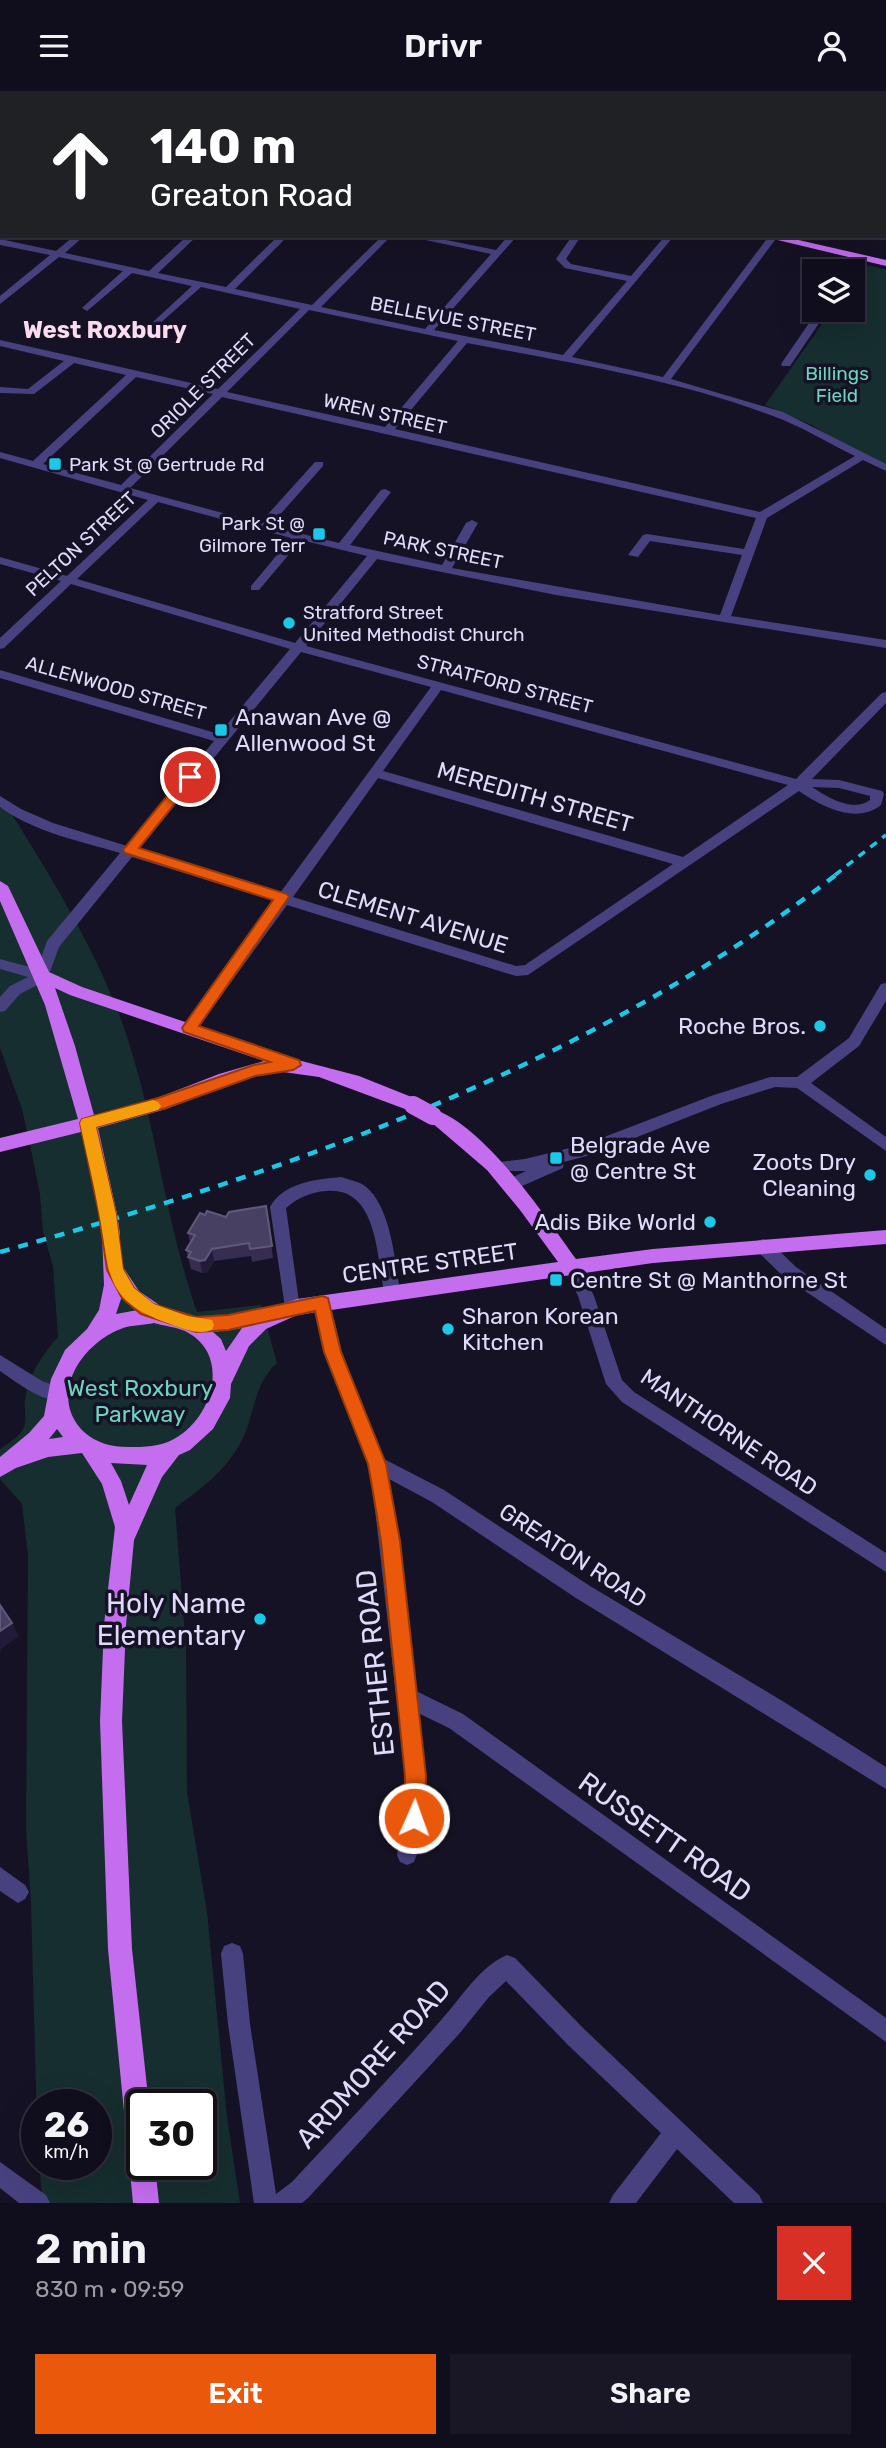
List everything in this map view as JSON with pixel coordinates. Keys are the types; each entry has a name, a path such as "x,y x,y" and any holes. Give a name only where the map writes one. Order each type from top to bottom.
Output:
{"main road":[{"path":"774,238 886,263"},
{"path":"0,886 42,976 65,1041 88,1123 108,1214 115,1270 121,1284 136,1301 165,1317 187,1323 204,1334 217,1349 225,1378 216,1411 201,1431 163,1458 153,1471 138,1512 126,1535"},
{"path":"42,976 76,991 293,1065 356,1083 433,1116 469,1140 498,1167 572,1268"},
{"path":"0,1145 161,1104 254,1070 293,1065"},
{"name":"CENTRE STREET","path":"187,1323 218,1324 322,1303 572,1268 763,1246 886,1237"},
{"path":"4,1465 50,1423 58,1411 60,1377 68,1360 106,1317 115,1270"},
{"name":"CENTRE STREET","path":"225,1378 242,1338 254,1326 283,1311"},
{"path":"94,1333 113,1323 134,1317 165,1317"},
{"path":"58,1398 69,1430 87,1445 106,1454 130,1458 156,1455 180,1446"},
{"path":"4,1465 48,1448 87,1445"},
{"path":"87,1445 111,1481 122,1512 126,1535 115,1625 111,1721 120,1949 135,2089"},
{"path":"144,2180 146,2203"}],"street":[{"path":"0,301 78,238"},
{"path":"150,275 191,238"},
{"path":"227,291 282,238"},
{"name":"ORIOLE STREET","path":"123,489 219,394 385,238"},
{"path":"421,238 498,253"},
{"path":"426,333 511,238"},
{"path":"576,238 561,259 568,266 633,279"},
{"path":"565,359 668,238"},
{"path":"665,381 768,238"},
{"name":"BELLEVUE STREET","path":"0,243 665,381 751,403 886,468"},
{"path":"87,308 129,270"},
{"path":"157,323 198,285"},
{"path":"786,364 815,322"},
{"path":"387,432 464,340"},
{"name":"WREN STREET","path":"2,346 762,516"},
{"path":"0,390 21,394 30,392 71,360"},
{"path":"35,465 133,374"},
{"name":"PARK STREET","path":"0,455 263,526 445,570 724,619 886,644"},
{"path":"724,619 762,516 860,457"},
{"path":"263,526 319,464"},
{"path":"343,546 386,492"},
{"name":"PELTON STREET","path":"0,645 156,498"},
{"path":"445,570 472,523"},
{"path":"255,588 300,535"},
{"path":"634,555 647,537 749,553"},
{"path":"0,1007 15,989 42,976 52,946 375,554"},
{"name":"STRATFORD STREET","path":"0,560 297,647 799,784 833,782 877,794 877,802 862,810 854,809 814,795 799,784"},
{"name":"ALLENWOOD STREET","path":"0,674 220,739"},
{"path":"190,1028 282,897 438,686"},
{"name":"CLEMENT AVENUE","path":"0,800 16,812 48,826 516,971 527,970 799,784 886,696"},
{"name":"MEREDITH STREET","path":"376,773 684,862"},
{"path":"0,964 42,976"},
{"path":"800,1083 854,1042 886,988"},
{"path":"513,1184 574,1154 754,1086 775,1081 800,1083 886,1145"},
{"path":"498,1167 574,1154"},
{"path":"283,1311 278,1207 283,1200 311,1187 330,1182 352,1188 372,1203 378,1217 392,1292"},
{"path":"763,1246 790,1272 886,1338"},
{"name":"MANTHORNE ROAD","path":"572,1268 586,1296 615,1384 628,1397 771,1492 886,1563"},
{"path":"322,1303 333,1352 377,1464"},
{"path":"0,1362 58,1398"},
{"name":"ESTHER ROAD","path":"377,1464 390,1541 416,1776 414,1818 407,1855"},
{"name":"GREATON ROAD","path":"377,1464 438,1496 594,1599 777,1709 886,1779"},
{"name":"RUSSETT ROAD","path":"407,1697 456,1721 886,2031"},
{"path":"0,1878 18,1892"},
{"path":"232,1954 239,2024 266,2203"},
{"name":"ARDMORE ROAD","path":"284,2203 300,2190 452,2026 481,1989 507,1966 676,2132"},
{"path":"621,2203 676,2132 751,2203"},
{"path":"0,2174 38,2203"}],"green space":[{"name":"Billings Field","path":"865,265 886,269 886,464 847,448 812,425 765,405 824,322 865,322"},
{"name":"West Roxbury Parkway","path":"0,800 8,808 68,908 96,960 119,1014 142,1087 185,1275 197,1312 261,1305 277,1363 263,1380 246,1432 235,1452 212,1478 175,1508 186,1648 187,1792 207,1912 227,2117 240,2203 43,2203 41,2180 112,2180 112,2089 36,2089 31,1902 26,1828 28,1556 22,1504 0,1479 0,1449 24,1427 29,1382 41,1358 58,1337 53,1266 43,1232 40,1195 22,1109 0,1048"}],"building":[{"path":"266,1206 272,1246 250,1249 249,1243 212,1249 205,1260 188,1257 191,1252 186,1250 195,1235 188,1233 200,1213 205,1215 207,1211 226,1217 229,1212"},
{"path":"0,1605 12,1623 0,1631"}],"railway":[{"path":"835,875 886,835"},
{"path":"0,1252 221,1185 330,1146 438,1103 543,1056 644,1002 743,942 837,874"}],"slow traffic":[{"path":"153,1106 88,1123 108,1214 115,1270 128,1293 148,1309 165,1317 206,1325"}],"place":[{"name":"Park St @ Gertrude Rd","path":"55,464"},
{"name":"Park St @ Gilmore Terr","path":"319,534"},
{"name":"Stratford Street United Methodist Church","path":"289,623"},
{"name":"Anawan Ave @ Allenwood St","path":"221,730"},
{"name":"Roche Bros.","path":"820,1026"},
{"name":"Belgrade Ave @ Centre St","path":"556,1158"},
{"name":"Zoots Dry Cleaning","path":"870,1175"},
{"name":"Adis Bike World","path":"710,1222"},
{"name":"Centre St @ Manthorne St","path":"556,1280"},
{"name":"Sharon Korean Kitchen","path":"448,1329"},
{"name":"Holy Name Elementary","path":"260,1619"}],"district":[{"name":"West Roxbury","path":"105,330"}],"route":[{"path":"190,777 130,850 282,897 239,962 190,1028 293,1065 254,1070 161,1104 88,1123 108,1214 115,1270 128,1293 136,1301 165,1317 196,1325 228,1323 322,1303 333,1352 377,1464 381,1486 390,1541 416,1776 414,1818"}]}
